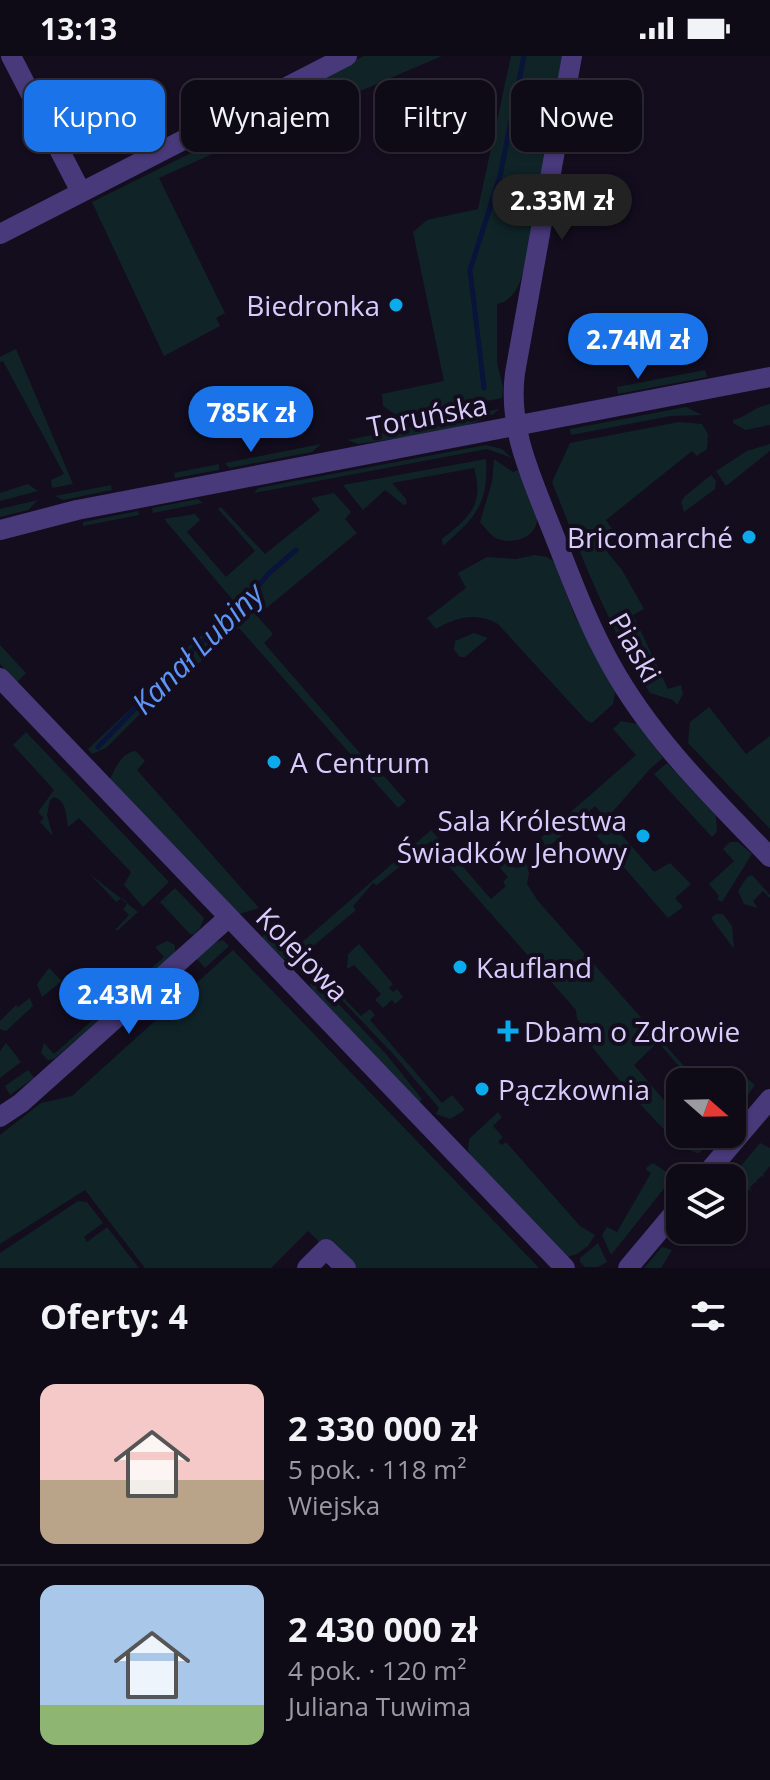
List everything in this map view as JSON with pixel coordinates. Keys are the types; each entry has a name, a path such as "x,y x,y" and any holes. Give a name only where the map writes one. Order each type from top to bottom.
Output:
{"street":[{"path":"11,56 81,192"},
{"path":"0,234 347,56"},
{"name":"Piaski","path":"572,56 515,373 512,397 515,428 581,605 613,669 668,749 770,857"},
{"name":"Toruńska","path":"0,530 77,510 770,377"},
{"name":"Kolejowa","path":"0,678 565,1268"},
{"path":"0,1117 21,1103 229,917"},
{"path":"715,1164 770,1099"},
{"path":"628,1268 666,1223"},
{"path":"307,1268 326,1249 346,1268"}],"green space":[{"path":"364,56 442,56 386,80 375,80 375,85 359,92 359,80 316,80"},
{"path":"511,56 562,56 558,80 511,80 511,152 545,152 521,280 510,297 497,304 497,363 503,387 502,398 401,418 383,406 382,394 444,381 413,232 427,220 478,209 490,152 495,152 495,130"},
{"path":"193,152 217,152 159,178 225,313 216,318 220,326 164,356 92,202"},
{"path":"16,349 73,484 52,488 51,480 64,474 3,361 0,362 0,357"},
{"path":"705,370 707,377 618,394 617,387"},
{"path":"770,404 770,425 745,430 733,423 733,420"},
{"path":"686,407 702,415 671,416 571,435 570,429"},
{"path":"499,409 474,423 433,433 358,444 348,440"},
{"path":"679,422 702,424 708,434 707,449 697,456 692,451 606,520 613,530 599,542 622,570 644,609 633,615 668,689 681,685 683,694 677,705 673,700 650,693 635,668 596,590 552,482 570,443"},
{"path":"321,444 312,452 229,468 225,463"},
{"path":"770,444 770,451 726,486 716,471 747,451"},
{"path":"486,445 502,449 512,458 487,449 254,493 258,488"},
{"path":"486,459 485,488 478,509 443,546 442,539 460,524 476,502 474,468 392,483 406,499 407,504 404,505 385,490 363,510 343,485"},
{"path":"494,459 513,472 518,470 532,500 536,525 524,538 511,541 498,539 480,522 492,482"},
{"path":"219,464 219,470 175,478 174,473"},
{"path":"711,475 716,481 715,489 684,512 681,502 684,497"},
{"path":"28,484 38,491 0,501 0,493"},
{"path":"111,485 112,490 63,500 55,496"},
{"path":"334,493 351,512 345,519 357,533 257,616 273,634 264,643 372,767 375,766 406,801 398,808 239,628 159,695 106,748 92,754 88,749 154,687 180,654 237,605 164,519 195,514 200,520 187,532 226,577 255,551 218,509 221,507 265,554 320,510 311,498"},
{"path":"198,499 203,503 153,513 152,508"},
{"path":"38,500 28,510 0,517 0,509"},
{"path":"138,511 139,515 83,526 83,522"},
{"path":"535,555 554,562 574,614 615,692 613,704 592,723 498,624 475,617 452,621 436,629 427,618 466,588 458,573 487,557 516,559"},
{"path":"474,633 488,638 465,657 460,657 454,650 455,641"},
{"path":"0,645 26,673 17,682 0,664"},
{"path":"709,707 746,754 770,736 770,829 688,743 690,722"},
{"path":"621,721 637,724 663,758 607,818 654,872 670,863 691,884 675,898 683,907 668,918 596,835 606,818 595,806 537,857 535,854 545,844 541,838 636,755 613,729"},
{"path":"26,732 169,882 143,907 124,885 131,872 79,818 68,827 65,809 58,799 54,797 50,800 47,815 53,836 40,822 44,818 38,812 54,790 13,745"},
{"path":"136,751 145,761 137,770 259,908 239,914 110,779 123,758"},
{"path":"667,763 716,816 717,832 712,837 654,774"},
{"path":"431,830 491,899 506,886 503,882 508,877 500,868 512,857 514,867 518,868 526,862 529,873 527,884 538,901 686,1068 681,1068 658,1042 634,1065 666,1103 666,1131 588,1042 593,1037 577,1019 576,1010 447,864 448,860 431,841 377,885 373,883 353,906 356,910 300,957 293,950"},
{"path":"730,842 738,842 752,854 722,902 709,884 734,861 723,849"},
{"path":"90,874 121,899 116,902"},
{"path":"752,875 770,895 770,898 763,891 753,901 758,908 744,904 738,891 747,877"},
{"path":"175,888 204,918 194,934 190,934 160,902"},
{"path":"127,904 138,912 117,931 129,915 123,909"},
{"path":"723,914 732,926 734,949 711,918"},
{"path":"267,929 296,959 284,959 262,938"},
{"path":"223,940 229,946 205,968 196,958 211,944"},
{"path":"167,941 175,945 175,954 54,1059 48,1060 41,1053 44,1043 54,1054 164,957 155,947"},
{"path":"359,944 393,984 389,988 393,992 397,989 403,997 395,1004 392,1000 383,1008 375,1000 381,994 354,965 347,969 348,954"},
{"path":"233,950 539,1268 346,1268 308,1231 271,1268 145,1268 85,1190 0,1244 0,1135 41,1103 72,1096"},
{"path":"49,968 62,981 42,997 37,984"},
{"path":"319,972 361,1016 370,1009 375,1015 370,1020 442,1103 452,1095 465,1110 450,1119 436,1114 439,1108 394,1055 316,973"},
{"path":"313,977 386,1054 422,1099 419,1103 313,991 310,985"},
{"path":"30,998 33,1006 6,1031 0,1029 0,1021 16,1005 18,1007"},
{"path":"6,1043 21,1062 0,1078 0,1051"},
{"path":"28,1070 34,1078 10,1095 5,1086"},
{"path":"746,1077 755,1085 746,1098"},
{"path":"498,1112 502,1117 493,1126 503,1137 498,1142 502,1145 506,1142 580,1226 595,1235 588,1246 577,1254 567,1257 471,1156 469,1139"},
{"path":"760,1143 770,1148 770,1166 764,1177 756,1181 758,1184 755,1182 750,1188 752,1192 748,1189 746,1191 746,1164 743,1164"},
{"path":"688,1148 703,1148 700,1153"},
{"path":"653,1163 666,1172 666,1186 611,1255 602,1235 607,1227 617,1232 651,1173 646,1170"},
{"path":"78,1201 87,1202 103,1223 84,1237 87,1242 107,1227 139,1268 0,1268 0,1253"},
{"path":"598,1243 607,1262 598,1267 585,1267 580,1258"},
{"path":"662,1247 672,1250 661,1268 644,1268"}],"waterway":[{"name":"Kanał Lubiny","path":"484,388 470,270 500,176 524,56"},
{"name":"Kanał Lubiny","path":"98,747 189,653 243,606 267,575 296,550"}],"place":[{"name":"Biedronka","path":"396,305"},
{"name":"Bricomarché","path":"749,537"},
{"name":"A Centrum","path":"274,762"},
{"name":"Sala Królestwa Świadków Jehowy","path":"643,836"},
{"name":"Kaufland","path":"460,967"},
{"name":"Dbam o Zdrowie","path":"508,1031"},
{"name":"Pączkownia","path":"482,1089"}]}
